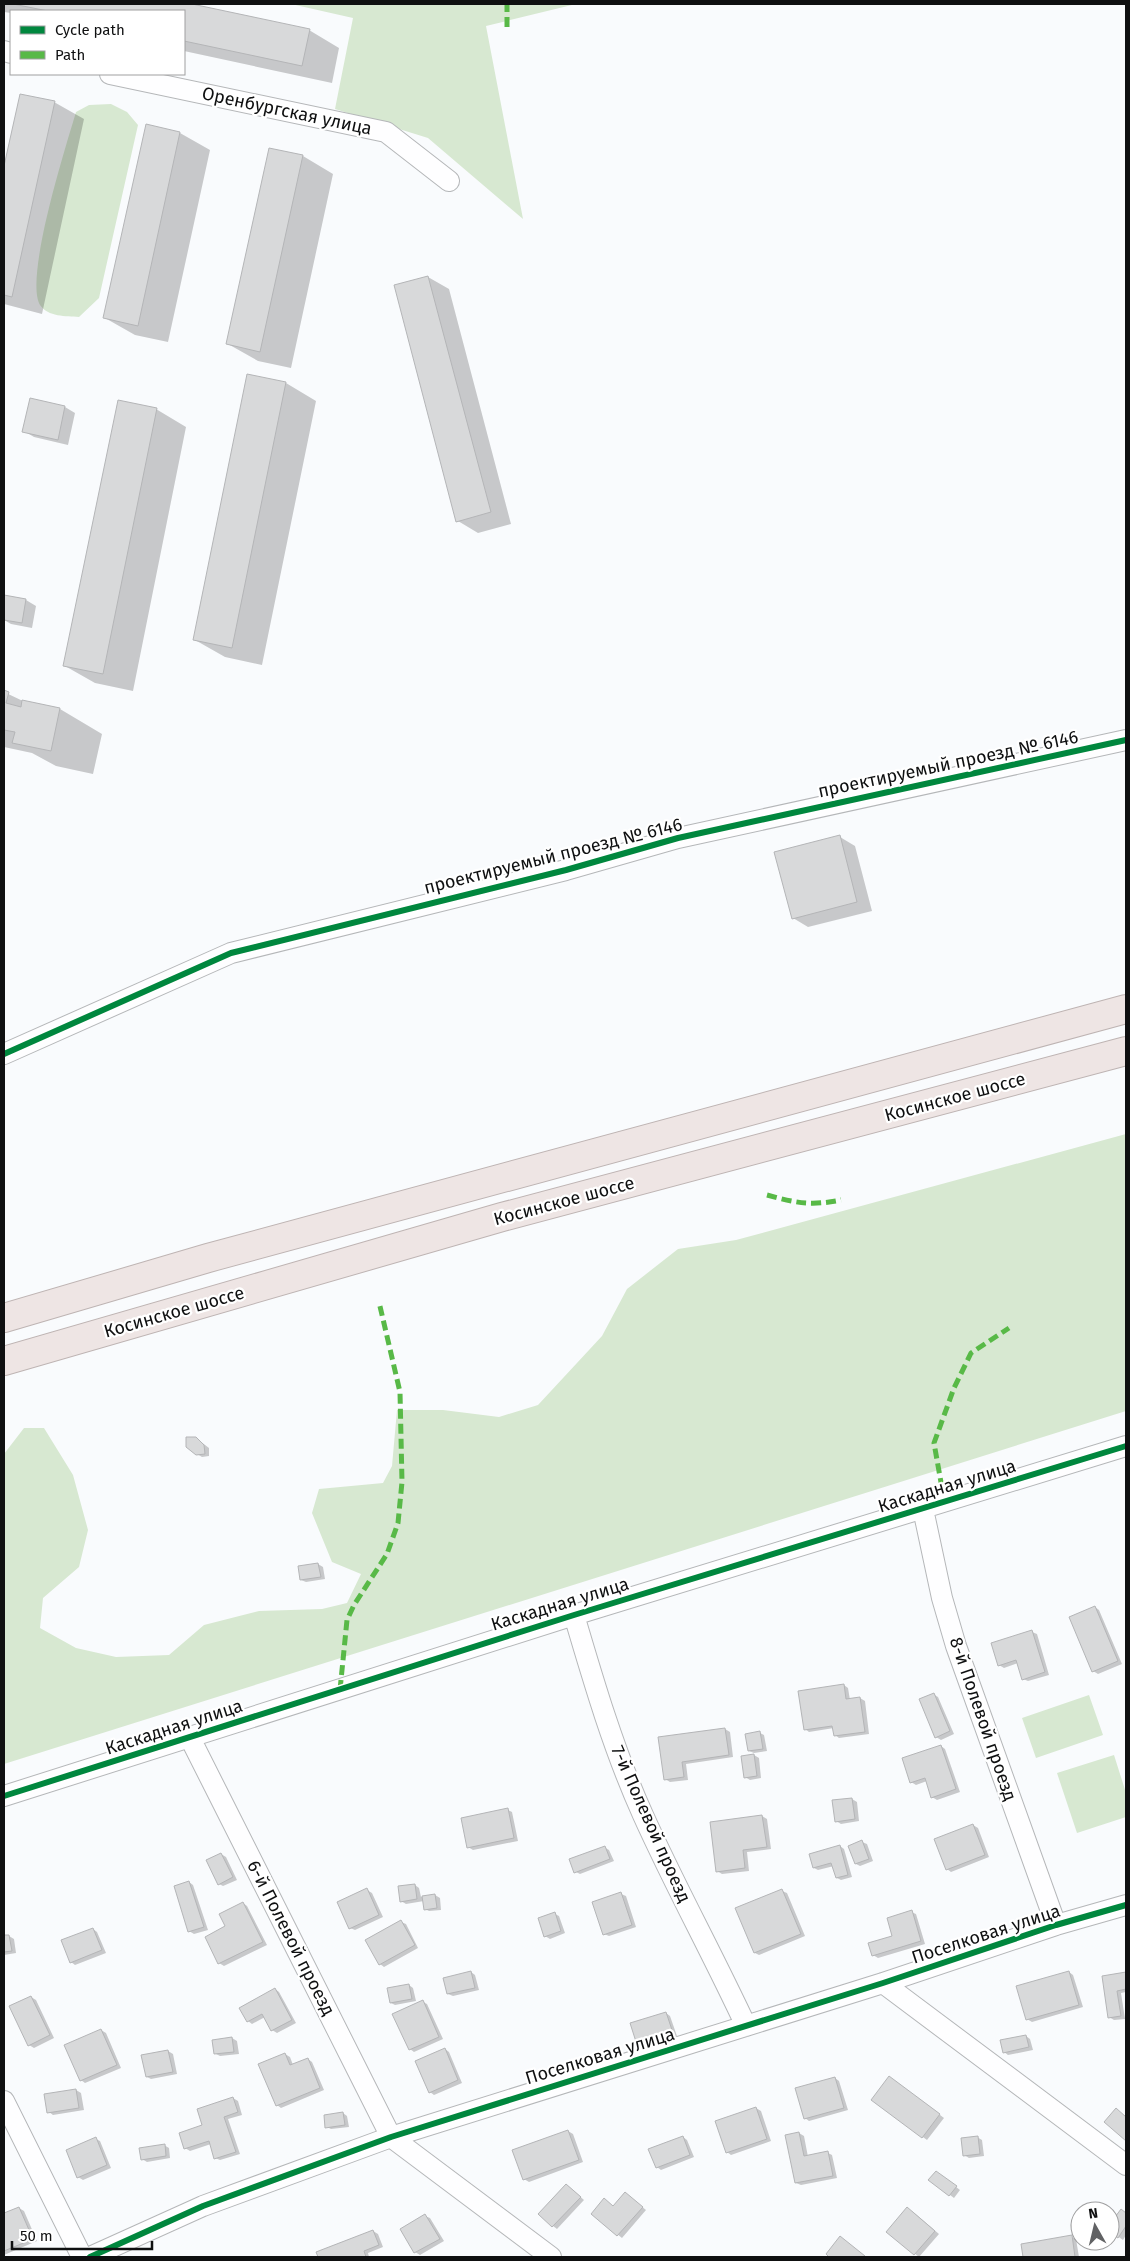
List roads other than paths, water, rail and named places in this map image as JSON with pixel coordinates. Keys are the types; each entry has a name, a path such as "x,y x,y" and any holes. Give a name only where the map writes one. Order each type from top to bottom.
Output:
{"highway":[{"path":"4,1318 208,1258 1126,1009"},
{"name":"Косинское шоссе","path":"4,1360 502,1218 1126,1051"}],"street":[{"name":"Оренбургская улица","path":"115,75 386,132 449,180"},
{"name":"проектируемый проезд № 6146","path":"4,1054 231,952 566,870 678,838 1126,740"},
{"name":"Каскадная улица","path":"4,1796 574,1615 1126,1446"},
{"name":"8-й Полевой проезд","path":"923,1509 942,1598 956,1646 1056,1925"},
{"name":"7-й Полевой проезд","path":"574,1615 602,1708 643,1815 746,2026"},
{"name":"6-й Полевой проезд","path":"190,1738 391,2137"},
{"name":"Поселковая улица","path":"90,2257 203,2206 391,2137 883,1983 1056,1925 1126,1905"},
{"path":"883,1983 1126,2165"},
{"path":"4,2101 82,2257"},
{"path":"391,2137 550,2257"}]}
